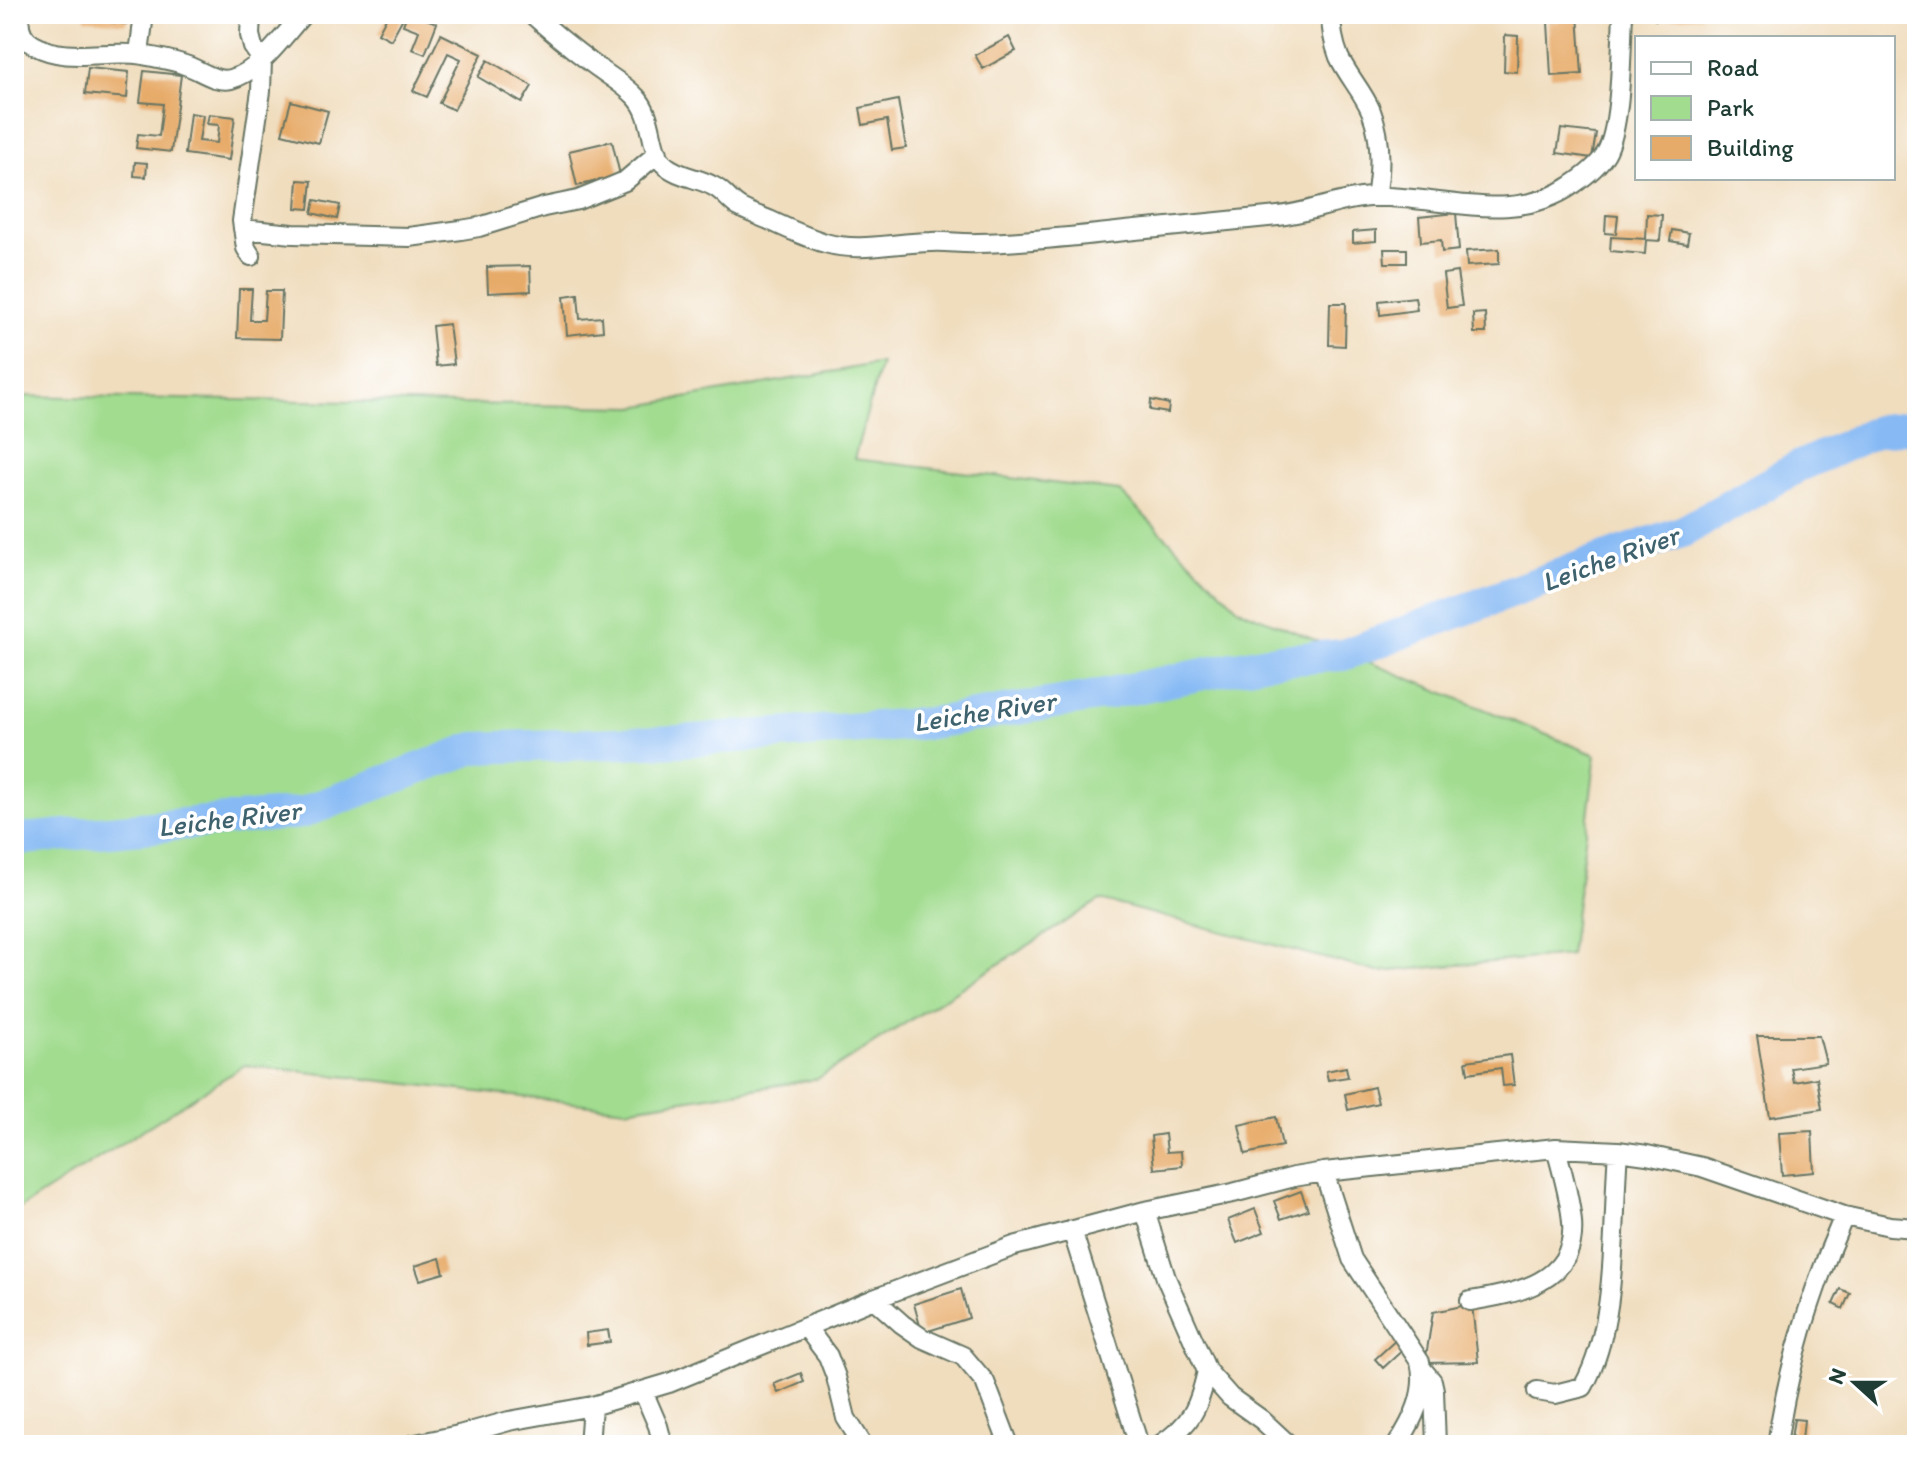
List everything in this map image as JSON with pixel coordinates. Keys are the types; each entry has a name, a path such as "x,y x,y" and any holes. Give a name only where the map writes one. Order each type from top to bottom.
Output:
{"street":[{"path":"20,14 22,33 31,44 44,50 65,55 139,54 185,65 221,80 247,72 262,60 303,14"},
{"path":"139,54 144,14"},
{"path":"251,14 250,35 253,47 262,60 261,91 243,229 246,248 251,256"},
{"path":"532,14 638,98 646,110 658,153 670,169 712,185 742,209 823,242 846,248 916,242 1023,241 1210,224 1283,216 1354,198 1491,206 1519,206 1549,199 1572,186 1605,154 1613,134 1623,14"},
{"path":"1331,14 1339,56 1372,113 1380,148 1381,173 1376,197"},
{"path":"243,229 293,234 409,237 479,227 601,191 625,181 658,153"},
{"path":"1470,1301 1520,1290 1559,1268 1568,1255 1572,1223 1556,1148"},
{"path":"411,1445 436,1442 509,1421 592,1406 669,1383 874,1299 1014,1246 1145,1211 1324,1172 1556,1148 1618,1151 1702,1167 1844,1216 1890,1226 1917,1228"},
{"path":"1537,1391 1555,1394 1583,1387 1593,1368 1604,1329 1618,1151"},
{"path":"1324,1172 1352,1259 1422,1369 1415,1415 1397,1445"},
{"path":"1145,1211 1166,1278 1207,1371 1230,1397 1289,1445"},
{"path":"1777,1445 1801,1332 1824,1263 1844,1216"},
{"path":"1072,1230 1139,1445"},
{"path":"874,1299 922,1338 963,1356 985,1382 1009,1445"},
{"path":"806,1327 828,1356 846,1418 863,1445"},
{"path":"1422,1369 1432,1381 1434,1390 1436,1445"},
{"path":"1160,1445 1184,1426 1195,1412 1202,1397 1207,1371"},
{"path":"643,1391 663,1445"},
{"path":"589,1445 592,1406"}],"green space":[{"path":"881,363 854,459 1119,491 1239,609 1596,755 1570,955 1378,972 1100,900 817,1079 626,1109 245,1065 14,1212 14,396 634,407"}],"building":[{"path":"85,14 127,14 126,24 85,19"},
{"path":"388,14 405,14 391,40 378,33"},
{"path":"407,14 437,23 425,54 412,49 419,31 403,25"},
{"path":"1559,14 1578,14 1582,74 1551,76 1548,22 1559,21"},
{"path":"1654,14 1701,14 1701,16 1655,20"},
{"path":"441,34 482,54 454,110 439,103 461,59 448,53 427,97 413,91"},
{"path":"1505,35 1518,36 1517,72 1504,71"},
{"path":"1009,37 1016,51 983,69 975,55"},
{"path":"488,60 532,86 522,103 478,77"},
{"path":"88,68 129,72 127,98 85,94"},
{"path":"144,71 181,75 171,152 136,148 138,134 159,136 163,104 140,102"},
{"path":"898,100 906,148 892,150 887,120 863,125 860,108"},
{"path":"291,101 328,111 319,143 282,134"},
{"path":"190,113 203,115 199,141 217,143 219,125 207,124 209,114 235,117 229,160 185,154"},
{"path":"1561,129 1596,133 1592,158 1557,153"},
{"path":"612,141 620,175 577,186 569,151"},
{"path":"135,162 147,163 146,177 134,176"},
{"path":"298,180 312,181 309,209 296,208"},
{"path":"315,200 340,205 337,219 312,213"},
{"path":"1456,213 1459,250 1442,252 1441,240 1421,242 1419,217"},
{"path":"1647,214 1662,215 1660,241 1646,240 1645,254 1610,251 1611,237 1646,239"},
{"path":"1606,215 1618,216 1616,234 1605,233"},
{"path":"1376,230 1376,241 1353,243 1353,232"},
{"path":"1672,230 1689,233 1687,244 1670,241"},
{"path":"1384,249 1407,249 1407,263 1385,263"},
{"path":"1499,249 1499,264 1467,266 1466,251"},
{"path":"530,266 531,291 488,293 487,267"},
{"path":"1457,272 1462,306 1447,308 1443,274"},
{"path":"239,289 252,289 250,320 264,320 266,291 282,291 280,339 237,338"},
{"path":"578,294 580,319 602,317 603,331 567,335 564,296"},
{"path":"1415,297 1417,310 1380,315 1379,301"},
{"path":"1330,303 1346,303 1345,346 1329,345"},
{"path":"1485,313 1486,333 1474,333 1473,314"},
{"path":"449,324 454,364 436,366 432,326"},
{"path":"1151,400 1169,404 1168,413 1150,410"},
{"path":"1757,1036 1819,1036 1826,1063 1791,1068 1794,1082 1817,1078 1822,1109 1770,1117"},
{"path":"1510,1055 1514,1085 1503,1086 1501,1068 1468,1073 1466,1061"},
{"path":"1346,1067 1348,1077 1328,1080 1326,1071"},
{"path":"1374,1087 1378,1103 1348,1110 1345,1094"},
{"path":"1276,1117 1282,1146 1245,1154 1239,1125"},
{"path":"1812,1131 1814,1172 1782,1175 1779,1133"},
{"path":"1165,1134 1167,1152 1181,1151 1182,1166 1154,1169 1151,1136"},
{"path":"1301,1191 1308,1210 1281,1219 1274,1201"},
{"path":"1255,1209 1264,1232 1237,1243 1228,1220"},
{"path":"440,1258 444,1273 420,1280 415,1266"},
{"path":"961,1289 969,1318 922,1333 914,1304"},
{"path":"1840,1289 1850,1293 1843,1309 1833,1304"},
{"path":"1472,1304 1478,1362 1425,1363 1433,1312"},
{"path":"608,1330 610,1342 587,1345 586,1333"},
{"path":"1398,1338 1406,1347 1383,1368 1375,1359"},
{"path":"801,1373 804,1382 778,1393 774,1384"},
{"path":"1794,1419 1804,1420 1802,1440 1791,1439"}],"waterway":[{"name":"Leiche River","path":"14,840 301,813 474,748 680,741 931,723 1091,697 1267,661 1343,655 1684,531 1798,467 1877,431 1917,426"}]}
